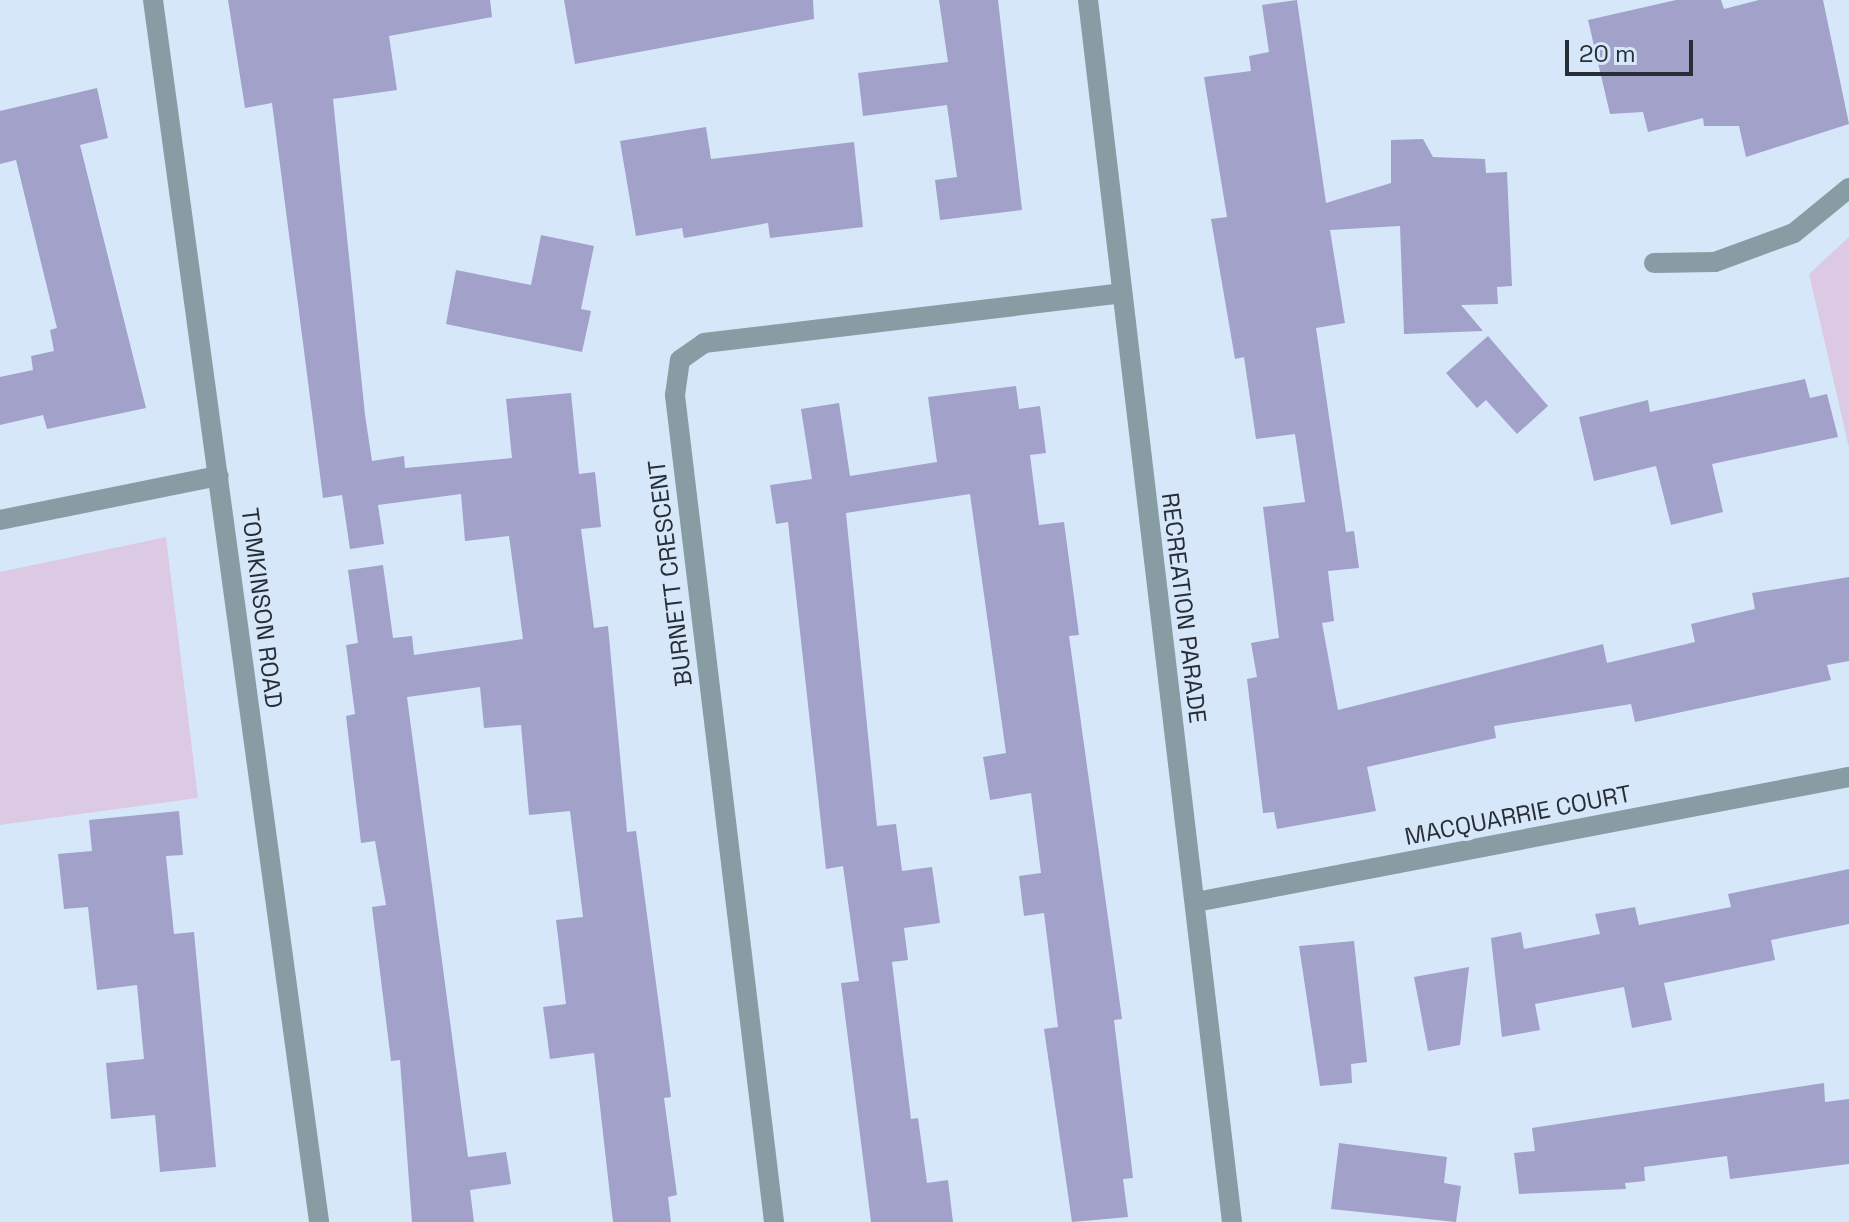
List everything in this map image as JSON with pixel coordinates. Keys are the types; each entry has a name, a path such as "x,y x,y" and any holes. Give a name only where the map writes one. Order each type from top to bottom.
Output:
{"street":[{"name":"TOMKINSON ROAD","path":"153,0 319,1222"},
{"name":"RECREATION PARADE","path":"1088,0 1117,294 1196,902 1232,1222"},
{"path":"1654,263 1715,262 1794,233 1849,188"},
{"name":"BURNETT CRESCENT","path":"774,1222 675,395 680,360 704,343 1117,294"},
{"path":"0,520 219,476"},
{"name":"MACQUARRIE COURT","path":"1196,902 1849,777"}],"shaded area":[{"path":"1849,237 1849,448 1809,274"},
{"path":"166,537 198,798 0,825 0,572"}],"building":[{"path":"228,0 490,0 492,17 389,36 397,90 333,99 365,415 372,461 404,456 405,468 512,458 506,399 571,393 579,474 595,472 601,527 581,529 594,628 608,626 627,832 636,831 671,1097 664,1098 677,1195 668,1197 671,1222 613,1222 594,1053 550,1059 543,1007 566,1004 556,920 583,917 570,811 529,815 521,725 484,728 480,687 407,697 468,1157 506,1152 511,1184 470,1190 474,1222 412,1222 400,1060 391,1061 372,907 386,905 375,841 361,843 346,716 355,714 346,645 358,643 348,570 383,565 393,638 412,636 414,655 523,639 509,536 465,541 461,494 378,505 384,544 350,549 342,495 323,498 272,103 245,108"},
{"path":"564,0 813,0 814,19 575,64"},
{"path":"939,0 998,0 1022,210 940,220 935,180 957,177 947,105 863,116 858,73 948,62"},
{"path":"1297,0 1326,203 1391,183 1391,140 1423,139 1433,157 1485,159 1486,173 1507,172 1512,286 1497,287 1498,304 1461,305 1483,331 1404,334 1400,226 1330,230 1345,323 1316,328 1346,532 1354,531 1359,568 1328,571 1334,621 1322,623 1338,710 1603,644 1607,663 1695,642 1691,624 1755,609 1752,593 1849,577 1849,661 1827,665 1831,680 1635,722 1631,704 1494,726 1496,738 1367,767 1376,811 1277,829 1274,812 1263,813 1247,679 1257,677 1251,643 1279,638 1263,507 1305,502 1295,434 1256,439 1244,357 1235,359 1211,219 1227,217 1204,77 1251,71 1249,56 1269,52 1262,5"},
{"path":"1676,0 1721,0 1724,9 1759,0 1823,0 1849,124 1746,157 1739,126 1704,126 1703,118 1648,132 1643,112 1610,114 1588,20"},
{"path":"97,88 108,138 80,145 146,408 47,429 43,415 0,425 0,377 33,370 31,356 54,351 50,330 57,328 16,160 0,164 0,111"},
{"path":"706,127 711,159 854,142 863,227 770,238 768,223 684,238 682,228 636,236 620,141"},
{"path":"541,235 594,246 581,309 591,311 582,352 446,324 456,270 531,285"},
{"path":"1488,336 1548,406 1517,434 1486,400 1477,408 1446,373"},
{"path":"1805,379 1810,398 1827,394 1838,437 1712,464 1723,512 1671,525 1656,466 1594,481 1579,417 1648,400 1650,412"},
{"path":"1016,386 1019,409 1040,406 1046,453 1030,455 1039,525 1064,522 1079,635 1069,636 1122,1019 1114,1020 1133,1178 1123,1179 1128,1217 1072,1222 1044,1029 1058,1027 1044,913 1024,916 1019,876 1041,873 1031,793 990,800 983,757 1006,753 970,494 846,513 877,826 896,824 902,871 932,867 940,923 904,928 908,960 892,962 911,1119 918,1118 927,1183 948,1180 953,1222 871,1222 841,983 859,981 843,866 826,869 788,522 776,524 770,485 812,479 801,409 839,403 850,476 937,462 928,397"},
{"path":"179,811 183,855 166,856 174,934 194,932 216,1167 160,1172 155,1115 111,1119 106,1063 144,1059 137,985 97,990 88,907 64,909 58,854 92,851 89,820"},
{"path":"1849,869 1849,924 1771,940 1775,960 1664,983 1672,1020 1632,1028 1624,987 1535,1004 1540,1030 1502,1037 1491,938 1521,932 1524,949 1600,934 1595,914 1635,907 1639,925 1731,907 1728,894"},
{"path":"1354,941 1367,1062 1351,1064 1352,1083 1320,1086 1299,946"},
{"path":"1469,967 1460,1045 1428,1051 1414,977"},
{"path":"1824,1083 1825,1102 1849,1099 1849,1164 1730,1179 1727,1156 1644,1167 1645,1181 1625,1183 1626,1189 1519,1194 1514,1153 1535,1151 1532,1128"},
{"path":"1339,1143 1447,1157 1444,1183 1461,1186 1456,1222 1331,1209"}]}
